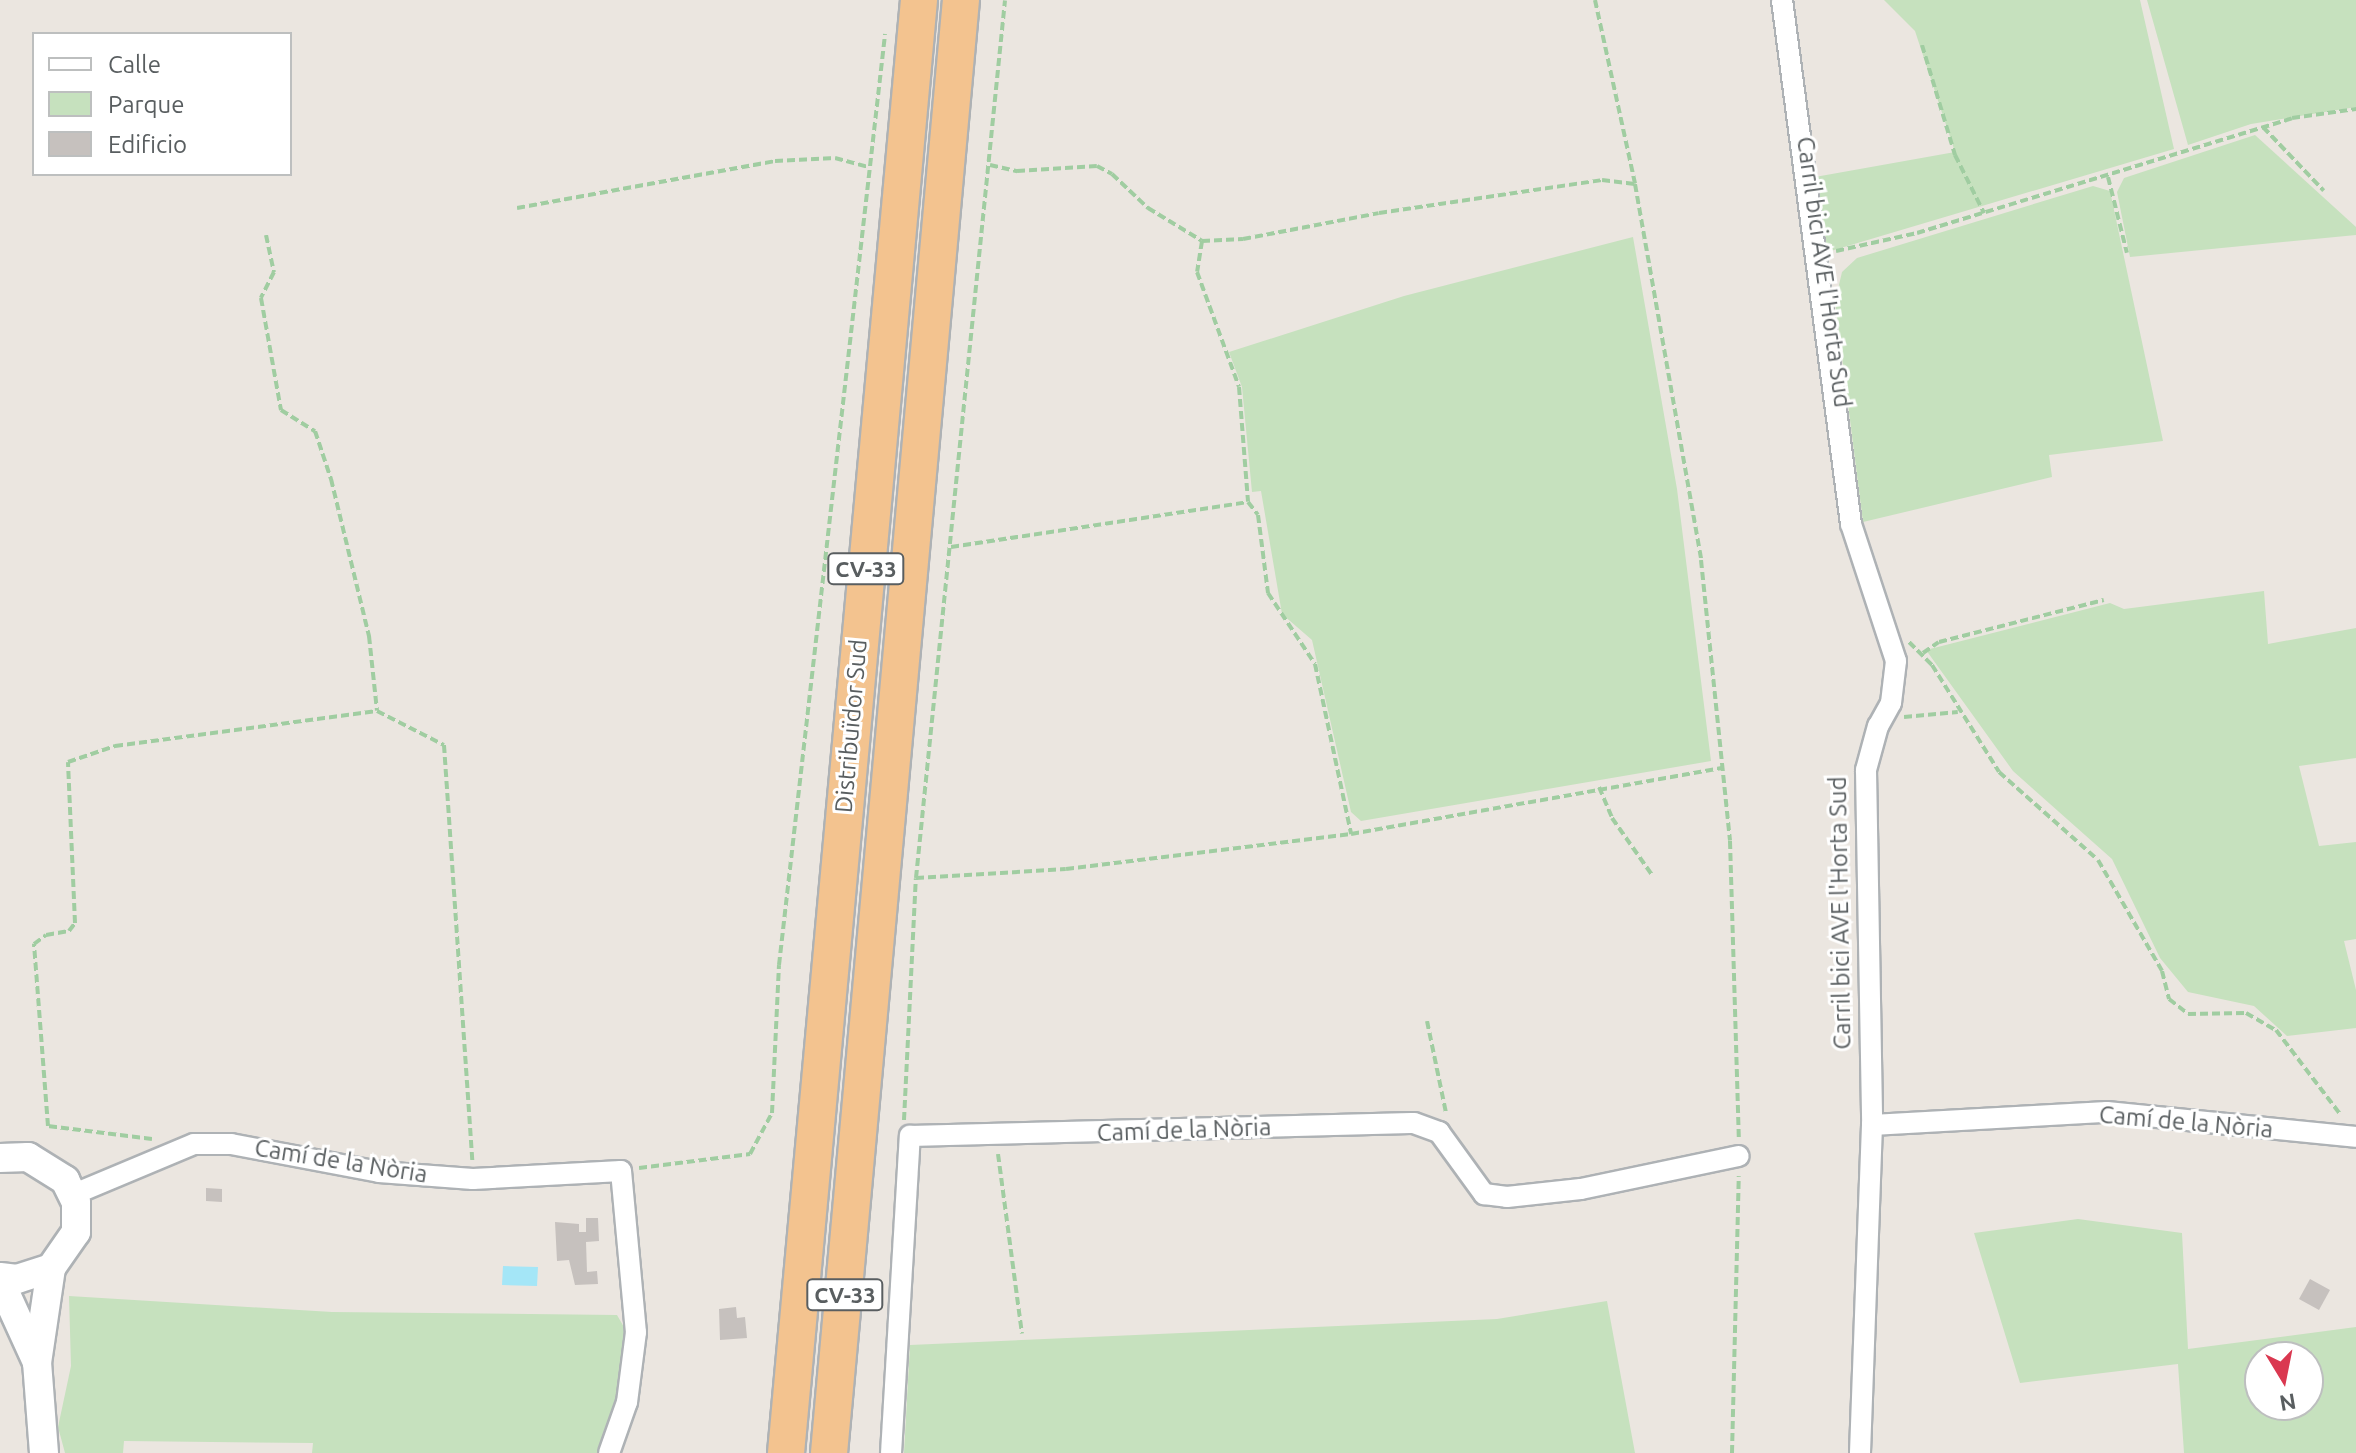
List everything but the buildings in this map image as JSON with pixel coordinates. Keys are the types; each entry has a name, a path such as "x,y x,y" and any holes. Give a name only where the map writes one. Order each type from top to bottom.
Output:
{"highway":[{"name":"Distribuïdor Sud","path":"786,1453 919,0"},
{"name":"Distribuïdor Sud","path":"829,1453 961,0"}],"street":[{"path":"1782,0 1818,255 1851,524 1890,635 1896,661 1885,713 1866,770 1872,1125 1860,1453"},
{"name":"Camí de la Nòria","path":"1872,1125 2107,1112 2356,1136"},
{"name":"Camí de la Nòria","path":"910,1136 1414,1123 1439,1132 1484,1194 1507,1197 1581,1189 1739,1156"},
{"path":"891,1453 910,1136"},
{"name":"Camí de la Nòria","path":"72,1195 194,1144 231,1144 379,1172 473,1179 621,1171"},
{"path":"6,1155 49,1166 72,1195 76,1232 51,1268 37,1363 44,1453"},
{"path":"609,1453 627,1402 636,1332 621,1171"},
{"path":"37,1363 0,1279 17,1279 51,1268"}],"path":[{"path":"910,1136 900,1112 916,878 1005,0"},
{"path":"1595,0 1635,184 1701,560 1723,768 1739,1156 1732,1453"},
{"path":"621,1171 750,1154 772,1113 779,965 885,30"},
{"path":"1922,45 1955,155 1984,213"},
{"path":"1818,255 1984,213 2263,127 2356,109"},
{"path":"2263,127 2324,191"},
{"path":"517,208 775,161 835,158 869,167"},
{"path":"990,165 1017,171 1097,166 1112,174 1148,208 1202,241 1243,239 1379,213 1602,180 1635,184"},
{"path":"2108,177 2127,253"},
{"path":"266,235 274,272 261,298 281,410 315,431 331,479 369,636 377,711"},
{"path":"1202,241 1197,272 1239,387 1248,502 1258,515 1268,593 1315,664 1351,834"},
{"path":"951,547 1248,502"},
{"path":"1923,653 1939,642 2104,600"},
{"path":"1890,635 1916,644 1999,772 2098,860 2162,971 2169,999 2188,1014 2246,1013 2276,1030 2356,1136"},
{"path":"194,1144 48,1126 34,944 46,935 69,931 75,923 68,762 115,746 377,711 444,745 473,1179"},
{"path":"1885,713 1898,717 1958,712"},
{"path":"916,878 1066,869 1351,834 1599,787 1723,768"},
{"path":"1599,787 1612,818 1652,875"},
{"path":"1427,1021 1454,1155"},
{"path":"996,1135 1022,1333"}],"green space":[{"path":"1884,0 2140,0 2174,149 1824,253 1815,177 1955,152 1915,31"},
{"path":"2147,0 2356,0 2356,107 2251,124 2188,145"},
{"path":"2255,135 2356,227 2356,235 2130,257 2117,192 2124,178"},
{"path":"2093,186 2110,191 2163,441 2049,455 2052,477 1863,522 1835,302 1842,272 1857,258"},
{"path":"1633,237 1677,489 1711,761 1361,821 1351,812 1312,640 1282,614 1261,491 1252,492 1242,387 1229,352 1404,296"},
{"path":"2264,591 2268,644 2356,628 2356,758 2299,766 2319,846 2356,842 2356,939 2344,941 2356,990 2356,1028 2287,1036 2254,1006 2188,992 2160,958 2112,859 2013,771 1926,650 2110,603 2124,609"},
{"path":"2078,1219 2182,1233 2188,1349 2244,1342 2244,1421 2324,1421 2324,1341 2249,1341 2356,1327 2356,1453 2184,1453 2178,1364 2020,1383 1974,1233"},
{"path":"69,1296 332,1312 617,1315 628,1334 629,1360 604,1453 312,1453 313,1443 124,1441 123,1453 65,1453 58,1427 71,1366"},
{"path":"1607,1301 1635,1453 904,1453 910,1345 1497,1319"}],"water":[{"path":"503,1266 538,1267 537,1286 502,1285"}]}
